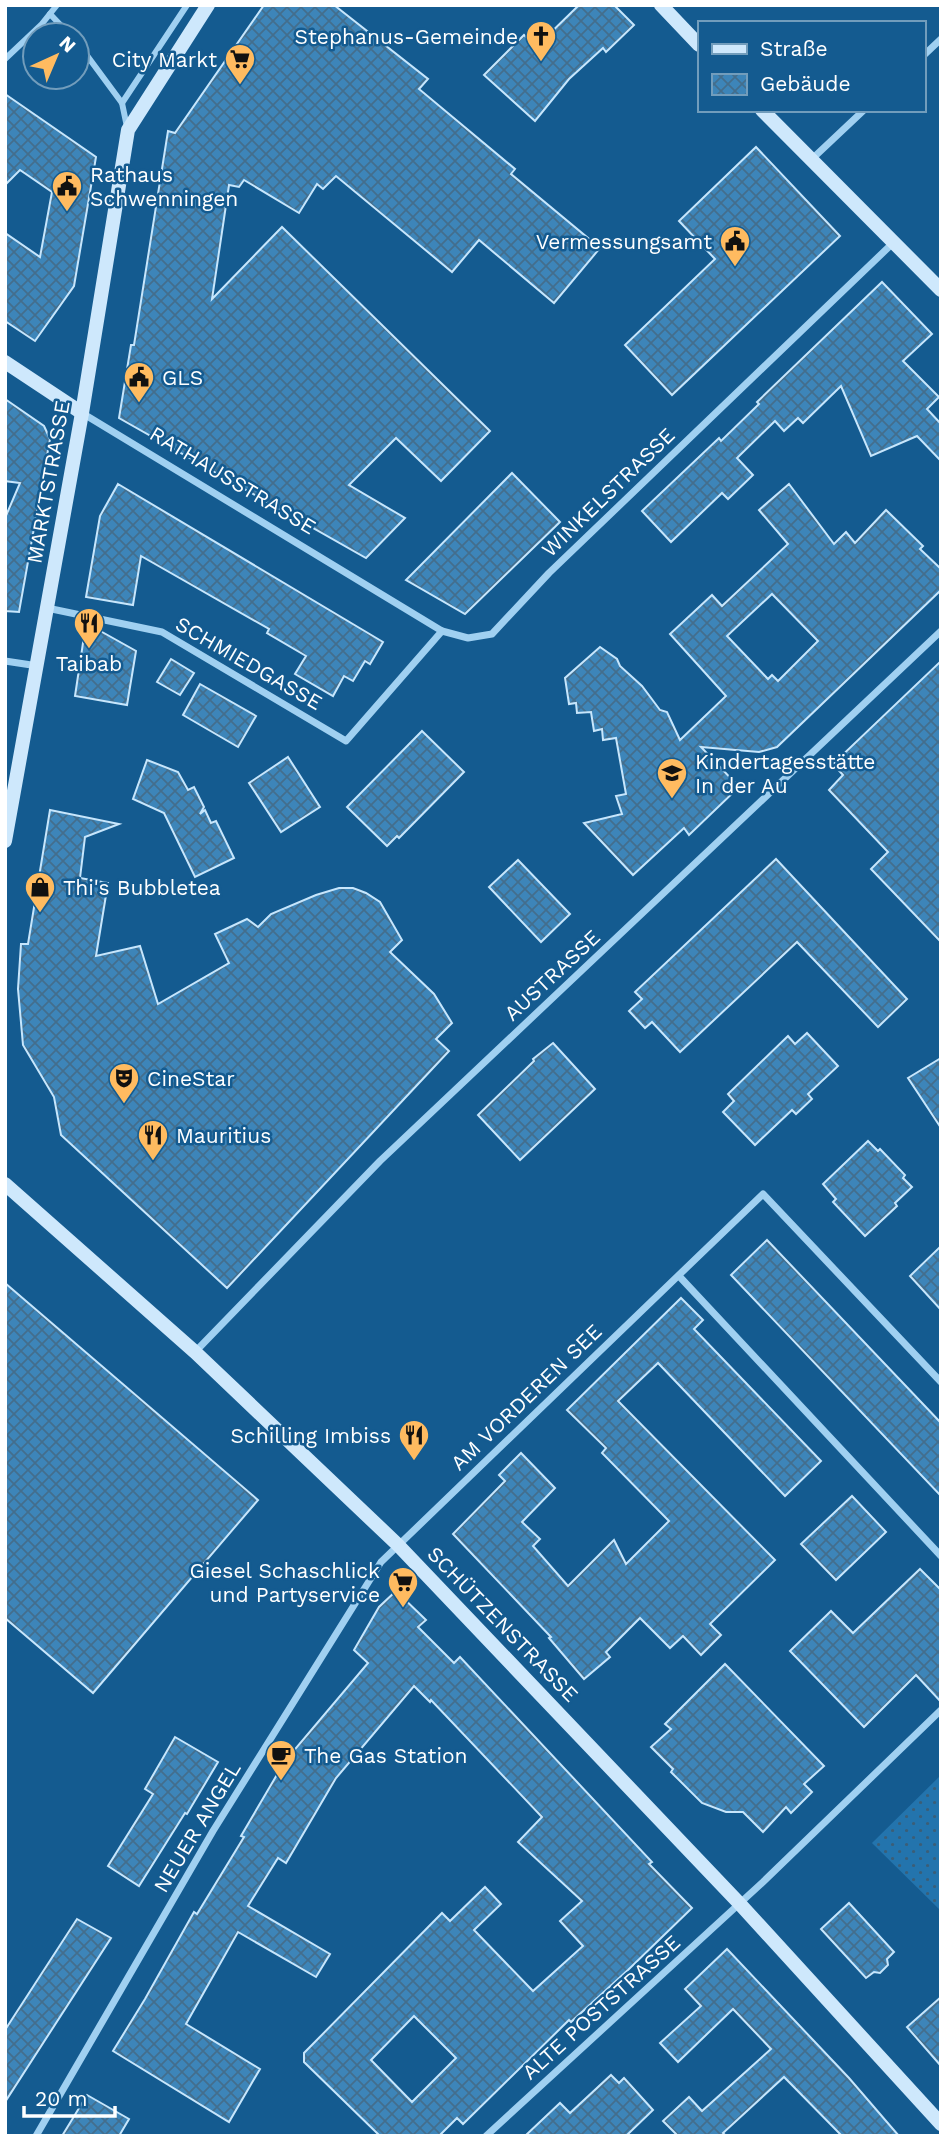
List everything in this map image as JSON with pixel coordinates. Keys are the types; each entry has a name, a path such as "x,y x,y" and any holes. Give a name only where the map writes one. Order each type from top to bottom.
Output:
{"main road":[{"path":"128,130 208,5"},
{"path":"661,5 698,44"},
{"path":"764,112 941,290"},
{"name":"MARKTSTRASSE","path":"5,841 82,413 128,130"},
{"name":"RATHAUSSTRASSE","path":"5,362 82,413"},
{"name":"SCHÜTZENSTRASSE","path":"5,1184 195,1352 398,1545 739,1903 941,2124"}],"street":[{"path":"5,59 57,5"},
{"path":"122,103 187,5"},
{"path":"50,14 57,21"},
{"path":"925,53 941,39"},
{"path":"91,61 122,103 128,130"},
{"path":"811,160 862,112"},
{"name":"WINKELSTRASSE","path":"442,631 468,638 492,634 549,573 894,241"},
{"name":"RATHAUSSTRASSE","path":"82,413 442,631"},
{"name":"SCHMIEDGASSE","path":"47,608 162,632 346,741 442,631"},
{"name":"AUSTRASSE","path":"195,1352 380,1161 941,631"},
{"path":"5,661 38,666"},
{"name":"AM VORDEREN SEE","path":"398,1545 763,1194 941,1382"},
{"path":"679,1276 941,1556"},
{"name":"NEUER ANGEL","path":"36,2136 213,1831 381,1562 398,1545"},
{"path":"739,1903 941,1710"},
{"name":"ALTE POSTSTRASSE","path":"486,2136 739,1903"}],"shaded area":[{"path":"941,1775 941,1911 872,1843"}],"building":[{"path":"264,5 334,5 428,79 419,89 515,169 511,174 600,248 554,303 479,240 452,272 336,176 323,189 317,184 299,213 244,180 239,187 229,185 212,299 282,227 490,431 441,481 396,438 349,485 405,518 366,558 119,418 131,345 134,345 168,131 175,133"},
{"name":"Stephanus-Gemeinde","path":"579,5 614,5 634,25 606,52 603,48 569,79 535,121 484,75 524,35 536,47"},
{"name":"Rathaus Schwenningen","path":"5,94 96,157 74,286 35,341 5,321 5,233 40,257 52,192 20,170 5,185"},
{"path":"756,147 840,236 672,395 625,345 715,259 679,221"},
{"path":"882,282 932,334 903,361 939,397 927,409 941,424 941,461 917,436 871,456 841,386 803,423 798,418 784,431 775,421 737,458 753,475 728,499 722,493 671,542 642,511 719,438 721,441 759,404 757,402"},
{"path":"5,399 44,426 50,439 19,612 5,611 5,518 20,483 5,481"},
{"path":"512,473 560,522 465,614 406,580"},
{"path":"118,484 383,642 370,664 365,661 353,681 344,676 333,696 295,674 306,656 267,633 269,629 141,556 133,605 86,597 100,516"},
{"path":"789,484 834,544 846,532 855,543 886,510 923,546 920,549 941,569 941,590 777,747 759,752 701,747 739,787 689,835 684,828 633,875 584,823 622,814 616,796 626,794 616,738 603,740 602,729 594,731 591,712 577,713 576,703 569,704 565,678 600,647 617,659 620,666 642,686 660,710 667,712 680,740 726,696 670,634 712,595 722,606 788,544 759,510","holes":["772,594 818,641 778,681 772,675 768,679 727,636"]},
{"path":"86,623 136,651 127,705 75,696"},
{"path":"171,659 194,673 180,695 157,682"},
{"path":"941,661 941,942 871,869 888,852 829,790 843,775 833,764"},
{"path":"200,684 256,716 238,747 183,715"},
{"path":"422,731 464,772 399,838 397,836 387,846 347,807"},
{"path":"288,757 320,807 281,832 249,783"},
{"path":"147,760 178,772 188,790 194,787 204,807 200,814 205,810 211,823 216,821 234,858 195,877 164,813 133,799"},
{"path":"50,810 119,824 85,837 80,878 108,883 96,956 140,946 158,1004 229,963 215,934 247,919 258,927 271,914 316,895 339,888 353,888 380,902 402,940 390,952 434,994 452,1023 436,1039 449,1051 227,1288 61,1135 54,1097 23,1045 18,989 21,944 28,944"},
{"path":"776,859 907,999 878,1027 797,942 680,1052 652,1022 645,1028 629,1011 642,999 635,992"},
{"path":"518,860 570,914 541,942 489,887"},
{"path":"807,1033 838,1066 808,1094 812,1099 796,1114 792,1110 755,1145 723,1112 734,1101 728,1094 788,1036 795,1044"},
{"path":"553,1043 595,1089 520,1160 478,1115 534,1061 533,1059"},
{"path":"941,1058 941,1128 908,1078"},
{"path":"868,1141 878,1151 880,1149 905,1175 903,1178 912,1187 895,1203 897,1206 865,1236 833,1202 836,1199 823,1184"},
{"path":"767,1240 941,1423 941,1496 731,1275"},
{"path":"941,1246 941,1310 910,1276"},
{"path":"5,1283 258,1500 93,1693 5,1618"},
{"path":"681,1298 703,1320 694,1329 821,1461 785,1496 658,1363 618,1401 775,1560 710,1624 721,1635 701,1655 683,1636 670,1648 640,1618 606,1652 610,1657 584,1679 549,1638 551,1637 453,1534 505,1481 499,1475 521,1453 555,1488 522,1522 540,1539 533,1546 568,1586 614,1540 626,1564 669,1521 602,1453 606,1448 567,1410"},
{"path":"852,1496 886,1532 836,1580 801,1544"},
{"path":"920,1569 941,1590 941,1702 916,1675 864,1727 790,1651 831,1611 853,1633"},
{"path":"396,1591 426,1620 418,1627 454,1663 460,1657 692,1908 571,2022 569,2020 463,2124 457,2118 439,2136 380,2136 304,2062 304,2053 442,1913 450,1921 485,1887 501,1904 474,1930 533,1991 583,1946 560,1921 582,1901 518,1842 542,1817 431,1700 430,1702 414,1686 336,1778 286,1863 278,1858 248,1906 330,1954 316,1977 238,1932 186,2024 260,2069 229,2122 113,2051 194,1912 197,1914 244,1837 241,1836 285,1761 368,1663 354,1650 379,1607","holes":["414,2016 456,2058 412,2102 371,2060"]},
{"path":"725,1664 824,1766 804,1784 812,1792 791,1813 786,1807 763,1832 743,1812 726,1812 702,1803 651,1747 671,1729 665,1724"},
{"path":"175,1737 218,1762 139,1886 108,1866 153,1794 145,1789"},
{"path":"849,1903 894,1952 887,1959 888,1965 880,1973 874,1972 866,1978 821,1929"},
{"path":"77,1919 111,1938 5,2102 5,2030"},
{"path":"727,1949 849,2078 899,2136 842,2136 784,2077 723,2133 726,2136 675,2136 663,2121 689,2097 702,2111 771,2049 733,2009 678,2062 660,2043 701,2006 685,1989"},
{"path":"941,1997 941,2066 907,2027"},
{"path":"611,2075 619,2083 624,2078 653,2110 626,2136 525,2136 560,2103 570,2113"},
{"path":"87,2095 129,2119 119,2136 62,2136"}],"place":[{"name":"Stephanus-Gemeinde","path":"541,63"},
{"name":"City Markt","path":"240,86"},
{"name":"Rathaus Schwenningen","path":"67,213"},
{"name":"Vermessungsamt","path":"735,268"},
{"name":"GLS","path":"139,404"},
{"name":"Taibab","path":"89,650"},
{"name":"Kindertagesstätte In der Au","path":"672,800"},
{"name":"Thi's Bubbletea","path":"40,914"},
{"name":"CineStar","path":"124,1105"},
{"name":"Mauritius","path":"153,1162"},
{"name":"Schilling Imbiss","path":"414,1462"},
{"name":"Giesel Schaschlick und Partyservice","path":"403,1609"},
{"name":"The Gas Station","path":"281,1782"}]}
